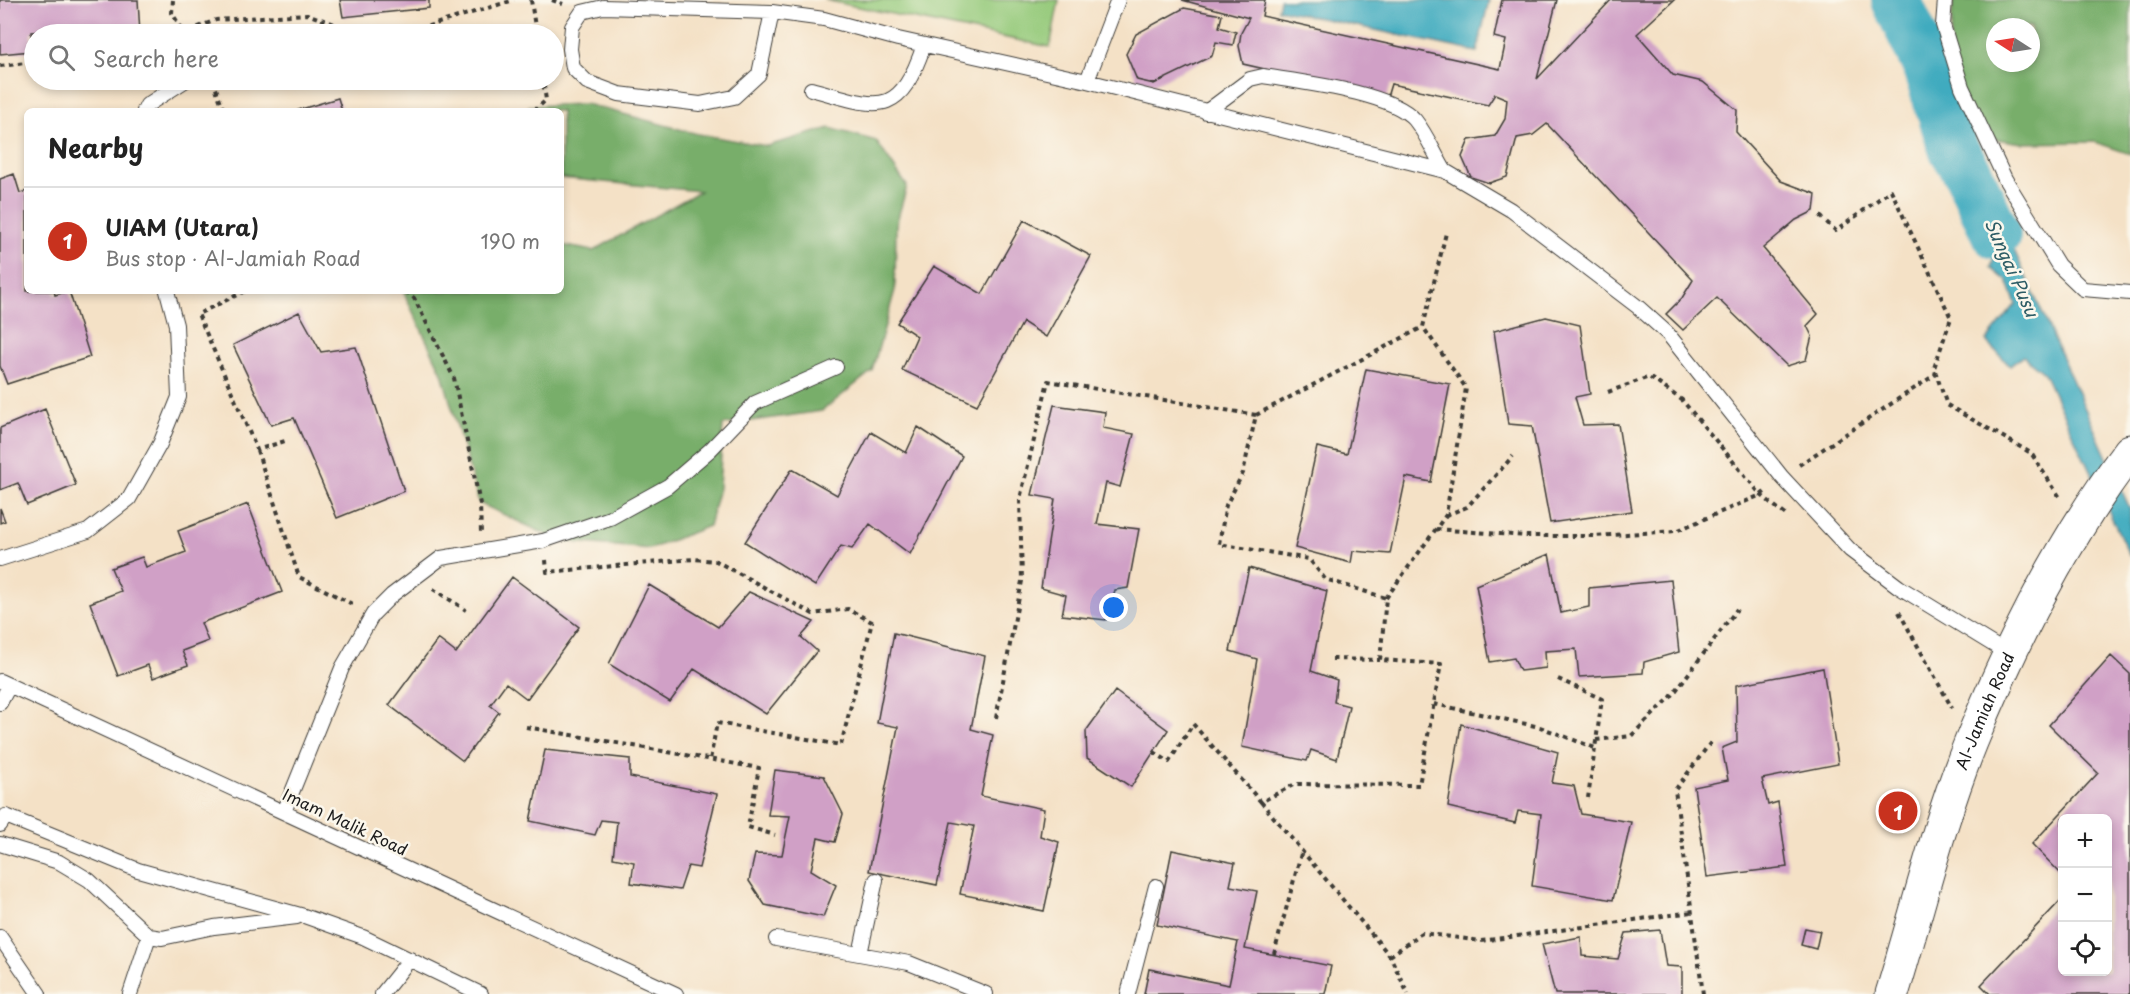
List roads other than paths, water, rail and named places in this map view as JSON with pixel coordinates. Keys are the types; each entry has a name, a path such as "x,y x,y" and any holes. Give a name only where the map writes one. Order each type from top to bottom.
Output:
{"street":[{"name":"Al-Jamiah Road","path":"1892,994 1942,825 1971,743 2043,585 2095,497 2130,451"}],"lane":[{"path":"1087,81 1118,0"},
{"path":"1945,0 1943,25 1962,87 2005,179 2058,265 2083,289 2130,293"},
{"path":"772,12 759,74 734,97 700,104 619,94 587,82 573,68 570,49 572,27 582,12 603,7 772,12 824,20 1087,81 1445,171 1511,210 1638,307 1668,334 1782,477 1850,550 1891,581 2010,655"},
{"path":"811,89 867,104 880,103 902,94 913,78 924,45"},
{"path":"1206,112 1250,79 1263,76 1372,97 1399,106 1415,120 1445,171"},
{"path":"146,108 170,90"},
{"path":"0,560 88,531 129,499 160,444 179,397 176,325 168,294"},
{"path":"284,812 342,668 373,614 392,595 441,558 543,541 610,518 668,486 710,450 755,402 836,366"},
{"path":"0,703 5,683"},
{"name":"Imam Malik Road","path":"5,683 676,994"},
{"path":"2,817 138,870 304,916 363,937 481,994"},
{"path":"0,844 59,862 89,880 149,936 162,938 214,927 304,916"},
{"path":"860,954 876,880"},
{"path":"1128,994 1156,886"},
{"path":"130,994 149,936"},
{"path":"0,937 39,994"},
{"path":"776,939 909,963 986,994"},
{"path":"382,994 410,959"}],"water":[{"path":"1280,0 1489,0 1477,52 1278,9"},
{"path":"1976,165 2130,509 2130,557 2044,373 2023,356 2010,366 1986,341 2016,304 2007,281 1991,268 1998,243 1960,180"}],"waterway":[{"name":"Sungai Pusu","path":"1896,0 1926,64 1953,148 1968,173 1996,234"}],"place":[{"name":"UIAM (Utara)","path":"1898,811"}]}
